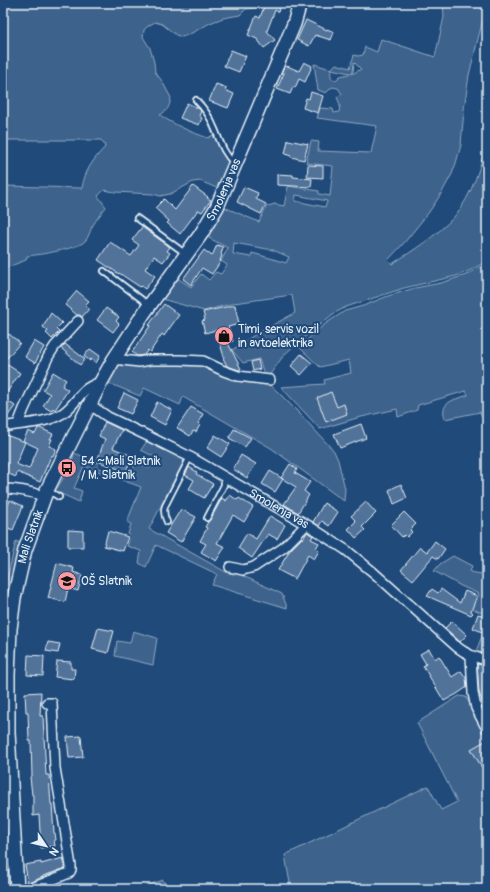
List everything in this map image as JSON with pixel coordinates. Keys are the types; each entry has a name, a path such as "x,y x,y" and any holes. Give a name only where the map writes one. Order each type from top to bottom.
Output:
{"main road":[{"name":"Smolenja vas","path":"89,404 114,359 202,234 212,217 287,42 300,3"},
{"name":"Mali Slatnik","path":"17,889 8,732 10,629 14,598 25,550 45,494 89,404"}],"street":[{"path":"18,424 48,357 78,321"},
{"path":"114,359 139,362 150,360 202,361 238,376 270,380"},
{"name":"Smolenja vas","path":"3,427 53,418 70,408 90,386 100,382"},
{"name":"Smolenja vas","path":"89,404 108,417 190,457 306,524 346,550 373,572 457,647 471,656 487,660"},
{"name":"Mali Slatnik","path":"3,489 45,494"},
{"path":"230,567 243,570 254,567 283,548 306,524"},
{"path":"471,656 474,701 487,729"},
{"path":"30,889 69,872 72,866 55,768 52,703 47,703"}],"lane":[{"path":"196,100 206,110 220,143 228,157 235,164"},
{"path":"137,218 187,254"},
{"path":"104,271 150,306"},
{"path":"167,522 164,517 165,506 190,457"},
{"path":"207,518 224,485 224,477"},
{"path":"45,494 54,494 59,497"}],"shaded area":[{"path":"3,3 257,3 256,8 246,9 240,15 223,18 210,23 182,37 176,35 162,24 155,22 144,30 143,37 150,48 155,72 162,81 171,98 168,108 160,115 189,131 202,136 208,138 213,135 226,158 231,163 219,189 200,181 193,182 170,194 160,196 153,194 104,190 98,196 106,207 93,225 84,242 80,245 65,249 27,256 26,260 3,269 3,186 82,188 85,176 90,166 105,147 101,140 3,140"},
{"path":"443,3 487,3 469,75 461,145 452,174 441,194 429,212 388,260 392,264 432,237 454,217 471,190 482,158 487,137 487,261 456,276 404,288 346,307 333,314 296,344 284,355 268,377 265,377 259,359 243,363 232,350 256,334 295,313 292,295 234,303 204,311 162,299 177,278 191,287 201,274 209,280 216,272 221,274 227,265 221,261 228,248 207,237 224,207 259,222 266,207 274,204 284,206 288,186 319,191 319,194 330,196 333,166 306,163 311,141 319,142 318,151 371,153 377,126 317,118 320,108 333,109 334,113 339,112 340,105 337,97 342,94 338,88 332,87 326,93 318,90 314,64 331,69 336,64 350,68 354,55 363,55 365,47 377,52 381,39 435,57 444,17","holes":["354,62 361,69 354,73 340,76 336,80 331,77 331,69 350,73 353,72","296,195 327,202 325,207 295,201","234,243 273,250 289,257 286,263 252,253 251,257 233,254"]},
{"path":"487,263 487,430 480,412 445,419 444,408 446,405 453,400 468,395 466,391 418,405 417,410 398,417 397,409 357,418 320,429 281,387 325,384 324,380 351,373 349,360 320,367 299,347 325,324 345,311 363,306 388,296 415,288 441,283 466,275"},
{"path":"170,363 202,365 268,383 301,415 334,451 338,460 345,489 344,501 271,448 183,397 180,405 144,388 140,396 106,382 117,365"},
{"path":"150,440 184,458 183,464 149,529 228,573 241,575 282,594 287,608 212,585 217,574 156,545 146,567 139,563 141,551 127,546 131,536 128,534 131,524 127,522 141,487 84,466 74,488 82,491 79,502 55,491 65,476 68,477 74,466 72,462 74,453 96,461 99,468 129,478 136,462 149,468 155,457 141,450 147,441"},
{"path":"16,541 21,544 9,589 5,587"},
{"path":"453,556 472,566 470,572 487,575 487,615 473,609 479,594 434,571 440,564"},
{"path":"487,623 487,656 475,654"},
{"path":"133,631 157,638 153,665 115,656 117,641 130,643"},
{"path":"459,696 466,697 487,734 487,889 291,889 285,855 428,786 441,810 457,802 417,723"},
{"path":"163,880 167,889 139,889"}],"building":[{"path":"258,3 281,3 278,12 275,10 267,31 275,40 264,48 257,39 248,35 256,16 260,18 264,6"},
{"path":"306,20 334,32 331,40 315,35 309,46 297,40"},
{"path":"231,50 246,56 239,72 224,66"},
{"path":"304,62 312,66 305,82 299,79 295,88 293,87 290,94 277,89 287,66 299,71"},
{"path":"216,84 227,88 225,90 234,94 228,108 209,101"},
{"path":"311,92 323,96 318,113 303,108 306,98 309,99"},
{"path":"187,103 201,111 199,116 202,118 199,125 180,118"},
{"path":"288,140 308,144 304,160 285,154"},
{"path":"308,165 323,166 323,178 307,177"},
{"path":"277,174 293,175 293,177 312,179 311,187 277,185"},
{"path":"193,186 211,200 202,212 198,210 180,234 167,223 169,221 155,208 164,199 175,210"},
{"path":"244,187 258,193 256,199 266,204 261,214 237,202"},
{"path":"142,227 170,247 167,251 170,253 163,262 154,256 145,269 155,276 145,289 98,260 110,242 131,256 139,245 132,240"},
{"path":"217,245 223,247 221,261 212,274 202,268 191,285 183,279 204,250 212,256"},
{"path":"77,291 89,301 85,305 89,309 82,317 77,315 65,305"},
{"path":"164,304 179,315 164,336 162,334 150,352 148,350 144,355 137,356 132,352"},
{"path":"235,305 239,324 228,327 233,341 228,343 241,369 239,370 227,366 223,358 224,357 216,330 205,333 202,321 205,320 203,312"},
{"path":"106,308 119,317 116,321 119,324 113,332 97,320"},
{"path":"51,313 62,323 56,329 59,332 52,339 46,333 48,331 43,327"},
{"path":"9,334 20,343 7,358 3,355 3,341"},
{"path":"34,341 44,347 35,363 25,357"},
{"path":"65,344 85,359 80,365 61,348"},
{"path":"90,349 100,356 96,363 91,359 90,361 84,356"},
{"path":"301,354 312,363 301,375 291,366"},
{"path":"258,360 260,369 253,371 251,362"},
{"path":"3,362 20,373 3,398"},
{"path":"53,372 66,380 62,386 68,390 55,410 53,408 51,411 43,406 50,394 43,390"},
{"path":"331,392 337,407 344,404 347,414 326,422 317,398"},
{"path":"124,393 138,400 131,414 117,408"},
{"path":"3,398 15,406 7,417 3,414"},
{"path":"157,402 172,410 165,425 150,417"},
{"path":"191,407 203,414 198,423 200,425 196,432 193,431 190,436 177,428"},
{"path":"105,422 122,430 113,448 132,456 126,472 97,461 105,439 99,436"},
{"path":"361,424 366,438 340,448 334,434"},
{"path":"38,428 53,434 50,439 52,439 49,446 56,449 53,456 51,456 40,482 17,472 16,477 4,472 7,465 3,463 3,434 25,442 16,464 29,469 38,448 23,441 28,431 35,434"},
{"path":"234,429 251,438 245,447 229,438"},
{"path":"215,435 230,444 221,457 207,448"},
{"path":"241,455 256,464 247,478 233,469"},
{"path":"290,464 297,469 295,473 310,482 304,491 309,495 298,513 284,504 296,487 281,478"},
{"path":"189,467 197,472 196,474 213,484 204,498 189,489 194,480 185,475"},
{"path":"270,471 283,479 275,492 262,484"},
{"path":"401,484 407,498 394,504 389,490"},
{"path":"230,495 237,500 239,498 253,507 244,522 233,515 217,543 225,547 216,561 201,552 206,544 200,541 207,528 205,527 222,498 226,501"},
{"path":"10,500 23,506 13,530 3,526 3,512 5,513"},
{"path":"366,502 376,513 362,527 365,530 356,538 348,529 356,521 351,516"},
{"path":"324,503 338,512 329,526 322,521 319,526 313,522"},
{"path":"181,509 196,517 181,542 166,533"},
{"path":"404,512 416,524 410,530 412,532 407,537 405,535 402,537 391,525"},
{"path":"270,516 285,525 277,539 268,534 252,558 238,548 247,533 256,539"},
{"path":"68,530 83,531 83,547 68,547"},
{"path":"108,531 128,537 123,551 104,546"},
{"path":"307,532 313,536 311,539 319,543 316,548 319,551 314,559 308,555 295,579 278,570 290,550 302,538 303,539"},
{"path":"435,541 445,549 438,559 433,556 413,580 401,570 420,547 427,552"},
{"name":"OŠ Slatnik","path":"57,563 74,568 73,572 82,575 78,591 68,588 65,602 48,598"},
{"path":"432,589 438,593 441,589 460,603 465,591 477,596 471,611 473,613 471,615 427,596"},
{"path":"478,614 487,617 482,632 473,628"},
{"path":"452,621 467,635 460,642 445,628"},
{"path":"98,628 114,631 108,653 92,649"},
{"path":"48,642 60,644 58,653 46,651"},
{"path":"429,649 435,659 439,656 452,677 461,671 466,678 467,687 444,701 423,666 426,664 420,654"},
{"path":"28,655 44,656 43,676 27,675"},
{"path":"57,661 71,662 71,669 75,669 74,679 55,677"},
{"path":"477,664 487,666 487,713 479,692"},
{"path":"41,692 40,716 43,716 46,775 49,775 54,833 56,840 54,840 55,846 41,848 39,815 33,816 33,795 30,777 32,776 31,741 29,741 28,712 26,712 25,693"},
{"path":"81,736 83,757 69,758 67,737"},
{"path":"485,741 487,745 487,776 471,749"},
{"path":"63,858 65,868 28,883 25,865 41,862 41,864"}],"place":[{"name":"Timi, servis vozil in avtoelektrika","path":"224,336"},
{"name":"54 ~Mali Slatnik / M. Slatnik","path":"67,468"},
{"name":"OŠ Slatnik","path":"67,581"}]}
